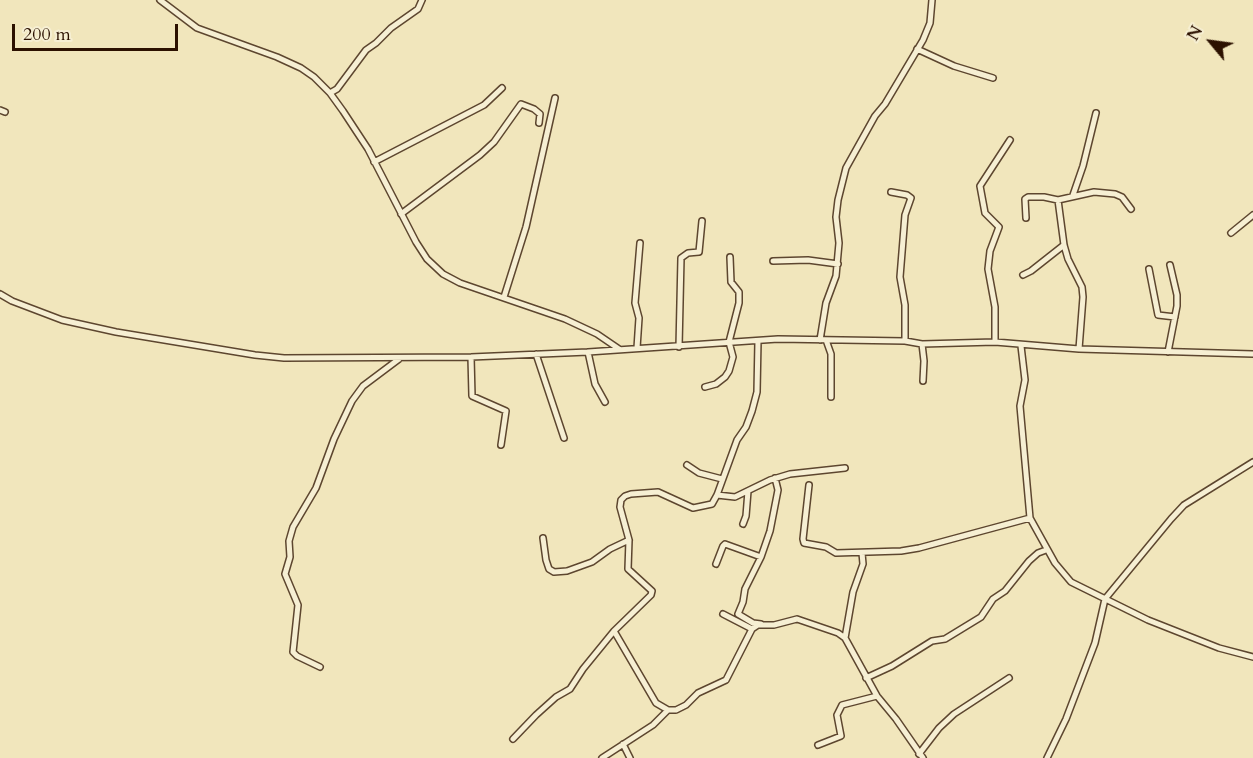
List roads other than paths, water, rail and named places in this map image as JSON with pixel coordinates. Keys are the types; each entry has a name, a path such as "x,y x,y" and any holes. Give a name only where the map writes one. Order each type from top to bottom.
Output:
{"street":[{"path":"160,0 197,28 301,68 330,93 350,121 374,162 427,259 443,274 460,284 565,319 597,334 619,349"},
{"path":"330,93 337,89 366,50 418,9 422,0"},
{"path":"831,397 831,354 823,340 826,303 838,264 837,200 846,168 930,23 932,0"},
{"path":"917,49 954,66 993,78"},
{"path":"374,162 484,105 502,88"},
{"path":"504,297 526,227 555,98"},
{"path":"401,214 494,142 521,104 540,114 539,123"},
{"path":"1073,195 1096,113"},
{"path":"995,342 995,307 988,269 990,251 999,227 985,213 980,186 1010,140"},
{"path":"891,192 911,198 905,215 900,277 906,305 905,341"},
{"path":"1026,218 1025,199 1028,197 1058,200 1094,192 1115,194 1122,197 1131,209"},
{"path":"1058,200 1064,245 1068,259 1082,287 1079,349"},
{"path":"1231,232 1253,215"},
{"path":"679,347 681,258 688,253 699,252 702,221"},
{"path":"637,348 639,318 635,303 640,243"},
{"path":"1023,275 1064,245"},
{"path":"705,387 716,384 729,371 733,357 729,342 739,303 739,292 731,282 730,257"},
{"path":"773,261 808,260 838,264"},
{"path":"1168,352 1177,295 1170,265"},
{"path":"1149,269 1158,315 1175,317"},
{"path":"0,294 62,320 116,332 284,358 471,357 679,347 729,342 823,340 905,341 922,344 995,342 1079,349 1253,354"},
{"path":"513,739 556,697 570,689 614,631 651,595 652,591 628,569 629,540 620,507 621,500 625,496 658,492 693,508 712,504 737,440 746,427 752,411 756,392 758,341"},
{"path":"922,344 923,381"},
{"path":"1022,346 1025,380 1020,406 1029,518 1046,550 1071,582 1148,620 1219,648 1253,657"},
{"path":"588,352 595,384 605,402"},
{"path":"536,354 564,438"},
{"path":"471,357 472,396 506,411 501,446"},
{"path":"320,667 293,652 298,605 285,574 290,557 289,541 293,527 316,488 334,439 352,401 363,386 400,358"},
{"path":"1047,758 1066,719 1095,643 1106,599 1184,505 1253,462"},
{"path":"687,465 699,473 722,479"},
{"path":"717,495 735,497 775,478 790,474 845,468"},
{"path":"775,478 778,490 776,505 761,557 745,589 738,614 753,623 774,625 797,619 828,629 845,638 877,696 921,756 939,728 954,714 1009,678"},
{"path":"809,485 804,543 826,547 836,553 919,548 1029,518"},
{"path":"743,524 748,491"},
{"path":"543,538 546,560 549,569 554,572 567,571 592,562 610,549 629,540"},
{"path":"716,564 725,544 761,557"},
{"path":"866,678 892,666 932,641 945,639 981,617 993,599 1005,591 1029,561 1038,553 1046,550"},
{"path":"845,638 853,592 862,564 862,553"},
{"path":"723,614 752,629"},
{"path":"614,631 657,703 668,710 676,710 686,705 698,693 726,680 752,629 763,624"},
{"path":"818,745 841,736 842,731 837,715 842,705 877,696"},
{"path":"602,758 652,725 668,710"},
{"path":"623,744 630,758"}]}
